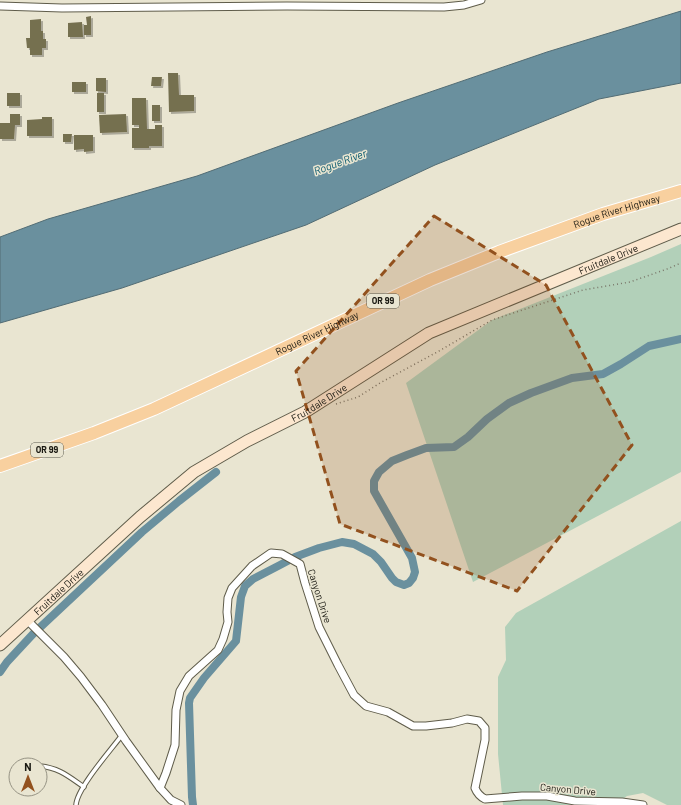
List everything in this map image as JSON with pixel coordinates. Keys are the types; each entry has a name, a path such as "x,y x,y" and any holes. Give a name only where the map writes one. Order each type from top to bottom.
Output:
{"main road":[{"name":"Rogue River Highway","path":"0,466 94,433 154,409 430,280 499,252 603,214 681,191"}],"street":[{"path":"0,6 62,8 103,3 287,3 444,7 464,5 481,0"},
{"name":"Fruitdale Drive","path":"0,645 140,517 194,472 247,441 305,412 429,332 681,229"},
{"name":"Canyon Drive","path":"160,788 175,745 176,710 180,691 189,676 218,650 228,622 228,598 232,588 252,566 271,553 282,554 300,564 320,627 354,695 366,706 388,712 413,726 452,723 467,719 479,721 482,724 486,740 475,788 478,795 484,799 547,796 575,802 622,802 643,805"},
{"path":"27,620 64,657 81,677 160,788 171,800 181,805"}],"lane":[{"path":"76,805 76,801 84,787 122,735"},
{"path":"48,767 61,771 84,787"}],"path":[{"path":"336,404 358,397 492,320 583,290 630,282 681,263"}],"highlighted area":[{"path":"434,216 546,285 632,445 517,591 340,524 296,371"}],"green space":[{"path":"681,244 681,472 473,582 406,383 492,320"},
{"path":"681,521 681,805 667,805 643,793 627,796 614,805 503,805 498,754 498,677 506,660 505,627 516,613"}],"water":[{"name":"Rogue River","path":"681,11 681,83 599,99 435,165 306,225 122,288 0,323 0,237 48,219 197,176 398,103 547,52"}],"building":[{"path":"91,16 91,35 84,35 84,25 87,25 86,17"},
{"path":"41,19 41,31 43,31 43,39 46,39 46,48 42,48 42,55 30,55 30,48 27,48 26,38 30,38 30,20"},
{"path":"82,22 83,37 68,37 68,23"},
{"path":"168,73 178,73 179,95 194,95 194,111 169,112"},
{"path":"152,77 162,77 161,86 151,86"},
{"path":"96,78 106,78 106,92 96,91"},
{"path":"72,82 86,82 86,92 72,92"},
{"path":"7,93 20,93 20,106 7,106"},
{"path":"97,93 104,93 104,112 97,112"},
{"path":"132,98 146,98 147,129 155,129 155,125 162,125 162,146 132,148 132,128 139,128 139,125 132,125"},
{"path":"152,105 160,105 160,121 152,121"},
{"path":"10,114 20,114 20,125 15,125 14,139 0,139 0,123 10,123"},
{"path":"126,114 127,132 100,133 99,115"},
{"path":"42,117 52,117 52,136 27,136 27,120 42,119"},
{"path":"63,134 72,134 71,142 63,142"},
{"path":"74,135 93,135 93,151 84,152 84,149 74,150"}],"waterway":[{"path":"193,805 190,698 204,678 236,641 241,597 245,586 253,579 295,557 319,548 342,542 354,544 373,554 396,582 404,585 409,583 415,572 412,558 374,491 374,481 379,472 392,461 426,448 454,447 468,437 487,419 509,403 531,393 572,378 603,374 649,346 681,339"},
{"path":"0,672 7,662 33,634 142,532 216,472"}]}
